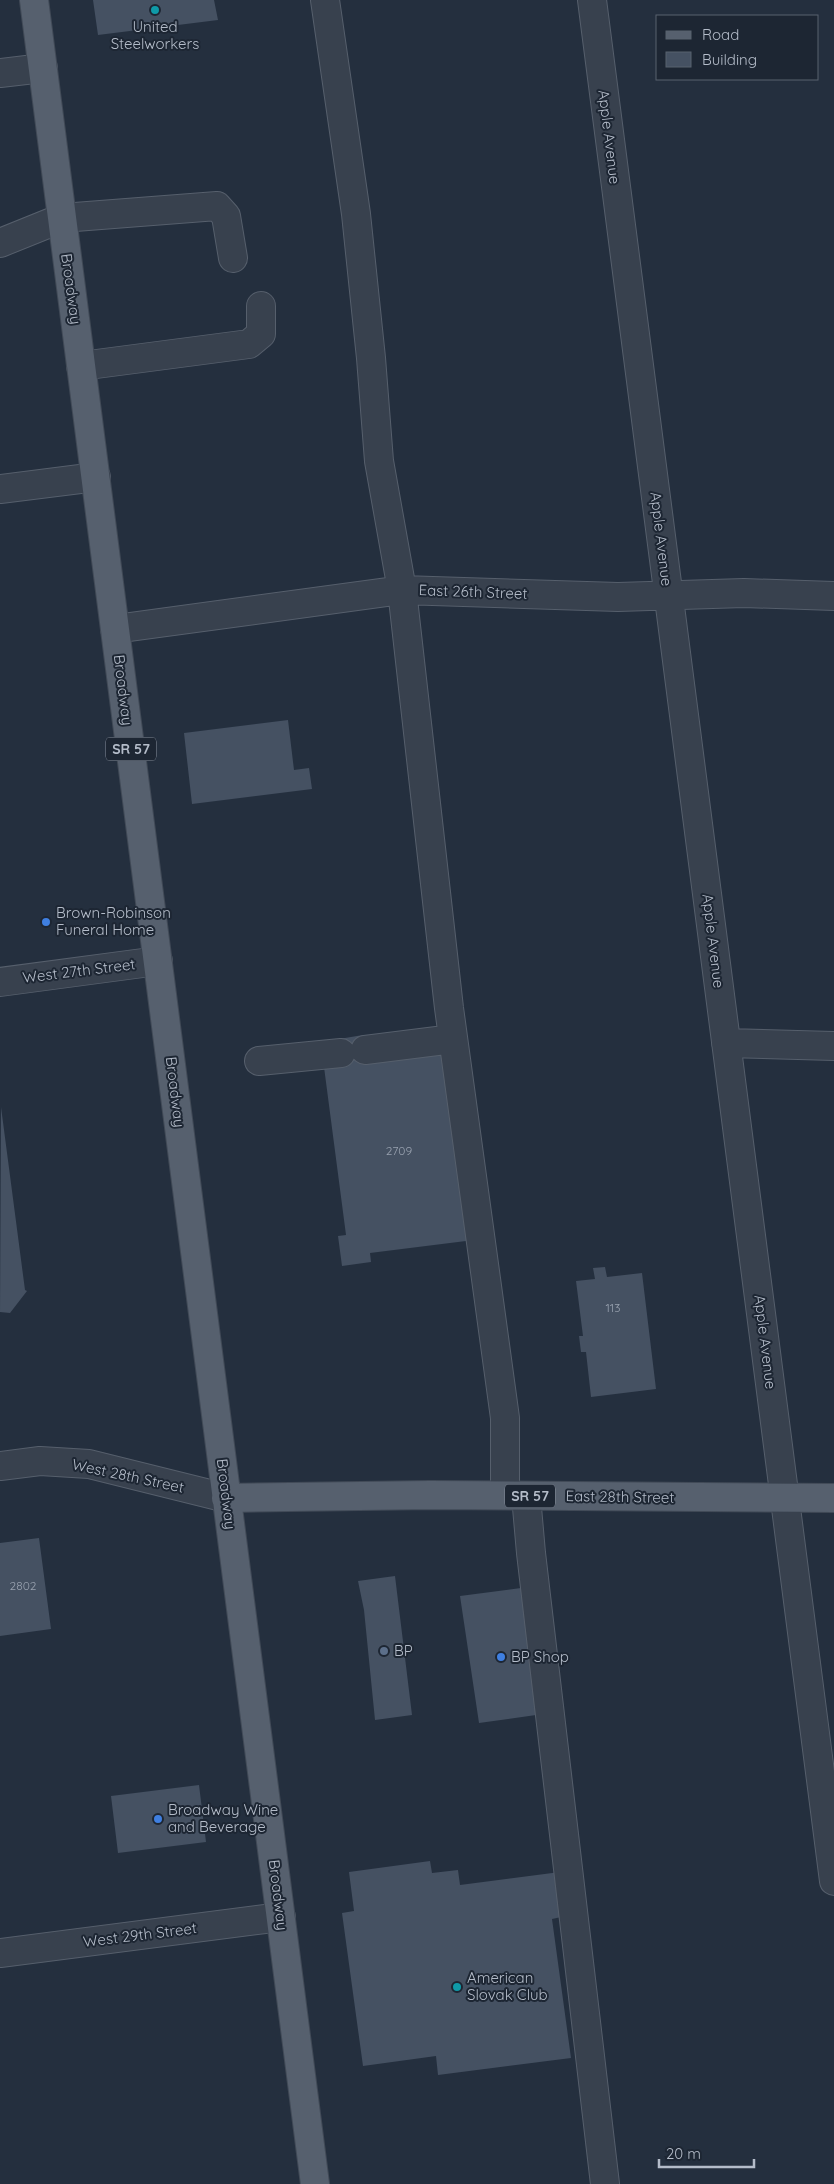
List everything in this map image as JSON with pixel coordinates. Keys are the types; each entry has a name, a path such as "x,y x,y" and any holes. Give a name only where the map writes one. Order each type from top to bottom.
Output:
{"main road":[{"name":"Broadway","path":"34,0 315,2184"},
{"name":"East 28th Street","path":"226,1498 516,1495 834,1498"}],"street":[{"path":"325,0 356,214 371,358 379,461 402,590 453,1040 516,1495 531,1554 605,2184"},
{"name":"Apple Avenue","path":"592,0 785,1499 826,1750 834,1881"},
{"path":"0,72 43,68"},
{"path":"0,243 62,218 217,206 226,216 233,258"},
{"path":"81,366 249,344 261,334 261,306"},
{"path":"0,489 96,477"},
{"name":"East 26th Street","path":"115,629 402,590 618,597 744,593 834,596"},
{"name":"West 27th Street","path":"0,982 158,961"},
{"path":"259,1061 453,1040"},
{"path":"726,1043 834,1046"},
{"name":"West 28th Street","path":"0,1466 40,1461 89,1464 226,1498"},
{"name":"West 29th Street","path":"0,1953 281,1917"}],"building":[{"name":"United Steelworkers","path":"93,0 214,0 218,20 98,35"},
{"path":"288,720 294,770 309,768 312,789 192,804 184,733"},
{"path":"363,1035 366,1062 450,1051 474,1240 370,1253 371,1262 342,1266 338,1236 346,1235 324,1067 342,1065 339,1039"},
{"path":"1,1107 25,1290 27,1291 10,1313 0,1312"},
{"path":"605,1267 607,1277 642,1273 656,1389 591,1397 586,1352 581,1352 579,1336 583,1336 576,1281 595,1279 593,1268"},
{"path":"39,1538 51,1629 0,1636 0,1543"},
{"path":"395,1576 412,1715 375,1720 364,1610 358,1581"},
{"path":"521,1588 536,1715 479,1723 460,1596"},
{"name":"Broadway Wine and Beverage","path":"199,1785 206,1842 118,1853 111,1796"},
{"name":"American Slovak Club","path":"430,1861 432,1873 458,1870 460,1885 560,1872 566,1916 552,1919 571,2058 438,2075 436,2056 363,2066 342,1913 354,1911 349,1872"}],"place":[{"name":"United Steelworkers","path":"155,10"},
{"name":"Brown-Robinson Funeral Home","path":"46,922"},
{"name":"BP","path":"384,1651"},
{"name":"BP Shop","path":"501,1657"},
{"name":"Broadway Wine and Beverage","path":"158,1819"},
{"name":"American Slovak Club","path":"457,1987"}]}
